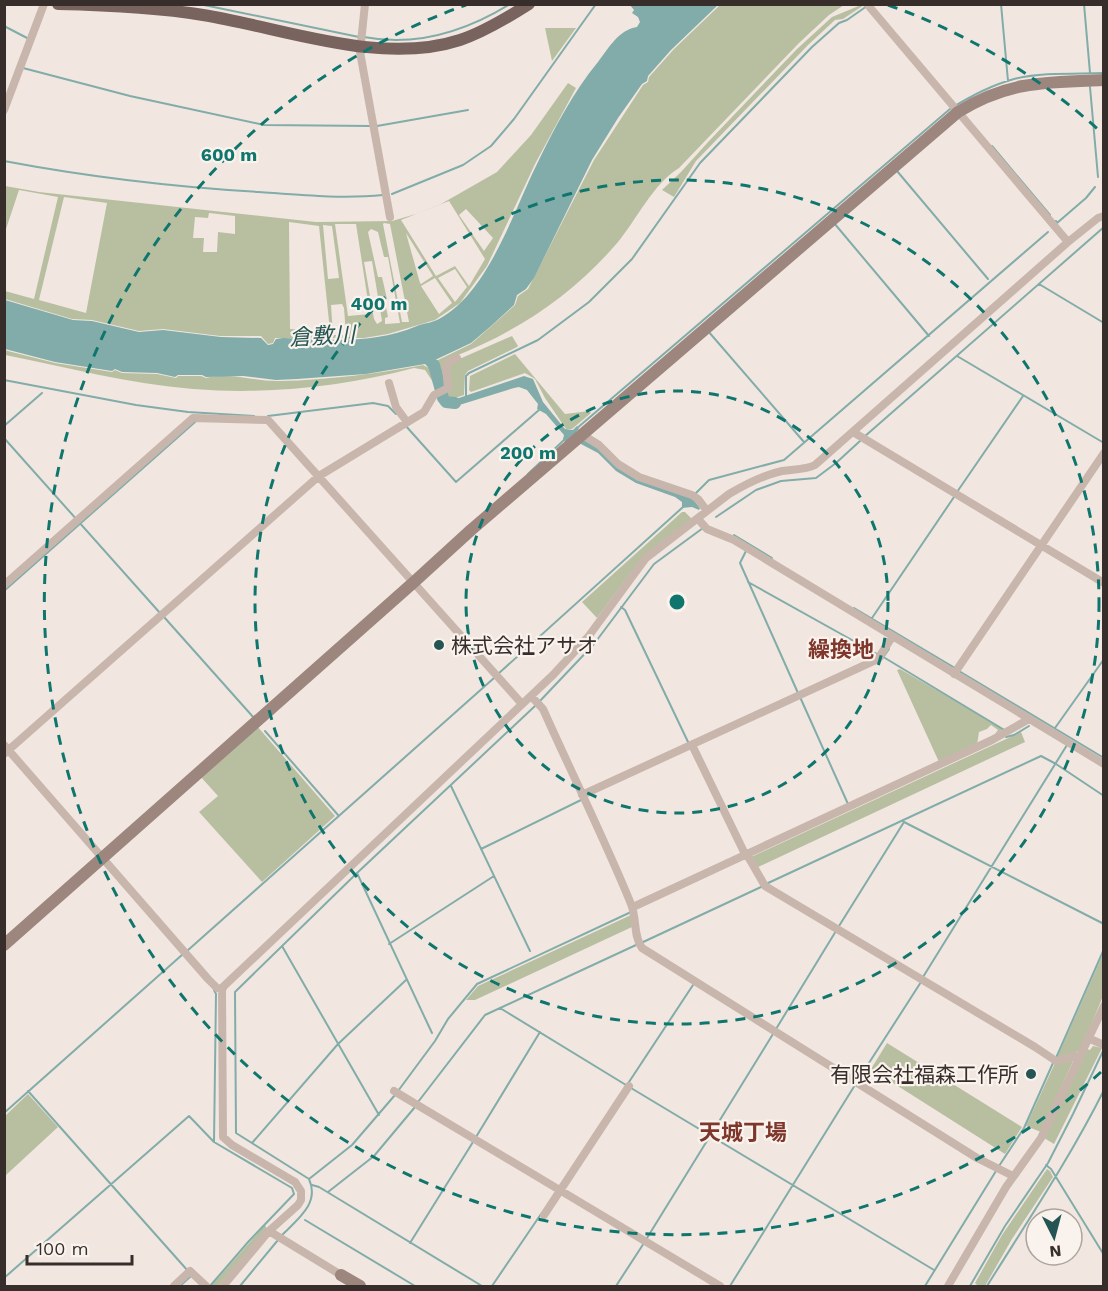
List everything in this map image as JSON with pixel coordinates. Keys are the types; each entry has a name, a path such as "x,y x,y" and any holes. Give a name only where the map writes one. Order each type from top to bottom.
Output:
{"main road":[{"path":"58,4 133,7 194,14 361,40 404,50 456,41 483,30 529,4"}],"street":[{"path":"4,110 44,4"},
{"path":"365,4 361,40 372,126 390,217"},
{"path":"868,6 1068,242"},
{"path":"4,945 101,854 411,579 471,530 954,109 1014,87 1045,82 1104,80"},
{"path":"222,1287 269,1231 301,1200 301,1191 295,1182 232,1145 223,1137 222,989 226,983 522,704 536,701 588,637 646,558 668,540 703,524 707,511 729,494 759,478 812,467 1068,242 1098,218 1104,216"},
{"path":"222,989 217,988 208,978 8,751 319,476 424,412 434,395 448,386 446,367 457,358"},
{"path":"389,383 396,407 405,424"},
{"path":"4,585 194,418 268,420 522,704"},
{"path":"853,432 1104,583"},
{"path":"578,437 599,445 618,464 639,477 693,496 707,511"},
{"path":"956,671 1104,453"},
{"path":"703,524 734,540 894,638 956,671 1029,719 1104,764"},
{"path":"584,796 881,656 894,638"},
{"path":"536,701 584,796 634,908 639,944 857,1083 996,1169 1013,1176"},
{"path":"634,908 1007,733 1029,719"},
{"path":"692,746 764,885 1055,1060 1080,1057"},
{"path":"948,1287 1013,1176 1041,1138 1104,1006"},
{"path":"1088,1038 1103,1045"},
{"path":"544,1215 629,1086"},
{"path":"396,1092 720,1287"},
{"path":"269,1231 360,1287"},
{"path":"174,1287 190,1271 206,1287"}],"green space":[{"path":"720,5 844,5 829,15 799,43 679,168 661,183 618,242 582,279 521,324 453,357 442,381 436,361 471,344 515,305 518,296 528,289 594,160 643,85 648,82 649,77 674,49"},
{"path":"864,5 843,19 835,20 808,45 696,161 674,197 662,190 797,49 832,17"},
{"path":"545,28 576,28 552,61"},
{"path":"568,83 576,88 535,164 487,266 460,303 435,320 388,334 364,338 275,338 273,343 268,344 261,336 220,336 163,329 139,331 92,320 72,319 5,299 5,291 34,299 58,197 19,190 5,232 5,186 39,192 316,222 392,221 441,204 497,172 531,135","holes":["64,197 107,203 86,313 39,300","449,201 485,259 469,286 455,266 436,276 401,220","466,209 493,238 484,251 459,215","209,213 235,216 235,234 218,232 217,252 203,252 204,238 193,238 195,217 208,218","289,222 319,226 330,331 290,329","384,223 390,224 409,322 402,322","335,224 356,224 370,314 348,316","323,225 332,226 339,278 328,279","371,229 378,232 384,257 388,257 400,323 385,324 385,318 388,317 382,300 387,299 382,277 378,277 368,232","406,233 433,276 420,283","372,261 382,321 377,324 374,319 364,262","455,269 467,287 455,302 438,278","435,278 452,303 439,314 421,286","342,304 346,335 333,335 331,305"]},
{"path":"512,336 517,347 468,371 465,375 464,395 455,398 446,397 448,367 457,360"},
{"path":"4,350 55,363 112,372 115,370 122,373 157,374 176,378 178,376 206,378 225,376 271,381 298,380 352,376 423,365 429,368 435,382 425,370 414,368 332,385 304,388 248,391 193,389 98,375 5,355"},
{"path":"515,354 565,414 589,411 591,413 572,429 566,429 535,379 525,373 471,392 469,390 470,376"},
{"path":"682,512 692,519 639,562 597,618 582,602"},
{"path":"900,669 1004,729 995,734 998,730 991,725 979,732 977,745 939,762 897,670"},
{"path":"257,726 335,816 262,882 199,812 218,796 200,776"},
{"path":"1021,732 1025,742 756,868 751,857"},
{"path":"631,915 632,927 475,1000 466,1000 478,986"},
{"path":"1103,954 1103,996 1083,1045 1069,1056 1057,1058"},
{"path":"887,1043 1022,1127 1005,1154 871,1069"},
{"path":"1093,1046 1102,1048 1054,1144 1044,1138 1087,1049 1090,1050"},
{"path":"1074,1059 1041,1132 1026,1126 1055,1063"},
{"path":"28,1094 58,1127 5,1176 5,1116"},
{"path":"1047,1169 1050,1171 1053,1177 1033,1207 1024,1207 1024,1221 985,1286 978,1286 975,1283 1002,1235"},
{"path":"265,1225 267,1229 218,1286 211,1286"}],"water":[{"path":"630,5 718,5 671,50 648,76 647,81 642,84 618,118 592,160 534,278 526,289 517,295 514,305 471,343 435,360 440,380 436,381 425,364 366,374 297,379 276,380 202,375 175,377 157,373 122,372 115,369 112,371 55,362 5,349 5,300 73,320 92,321 139,332 163,330 221,337 261,338 268,345 273,344 276,339 283,338 352,340 385,336 439,319 456,307 472,291 485,271 550,138 580,86 614,40 624,32 637,27 640,22 638,17 632,13 634,10"},
{"path":"524,376 533,379 543,402 565,429 573,430 577,426 579,429 576,432 619,468 692,498 700,508 699,510 692,507 682,508 682,502 675,497 636,483 616,471 598,453 579,443 572,436 565,442 564,435 546,414 537,409 538,404 527,390 514,388 453,407 444,405 441,400 444,397 451,400 456,399"}],"waterway":[{"path":"199,4 359,37"},
{"path":"364,37 403,40 440,34 476,22 510,4"},
{"path":"392,194 463,165 491,146 514,119 596,4"},
{"path":"1001,4 1008,81"},
{"path":"1084,4 1090,73"},
{"path":"466,396 466,376 469,373 538,340 589,302 632,259 700,163 812,47 839,23 867,6"},
{"path":"4,26 29,39"},
{"path":"23,68 130,96 264,125 371,126"},
{"path":"576,429 950,109 981,92 1014,79 1047,74 1104,73"},
{"path":"1090,87 1098,177"},
{"path":"377,126 468,110"},
{"path":"992,146 1050,215"},
{"path":"4,161 100,177 195,187 321,196 383,195"},
{"path":"897,171 988,279"},
{"path":"1056,221 1057,223 1086,198 1095,187"},
{"path":"834,223 929,336"},
{"path":"864,437 1104,227"},
{"path":"695,494 709,480 784,460 1048,232"},
{"path":"1039,284 1104,323"},
{"path":"708,331 804,442"},
{"path":"957,356 1104,443"},
{"path":"434,365 443,398 446,402 455,403"},
{"path":"4,380 136,405 188,412 254,416"},
{"path":"4,426 42,393"},
{"path":"957,492 1023,396"},
{"path":"268,416 373,403 388,406 396,414"},
{"path":"405,425 456,482 539,410"},
{"path":"4,591 195,422"},
{"path":"4,438 160,613"},
{"path":"528,474 565,439"},
{"path":"716,517 756,490 781,481 816,478 860,441"},
{"path":"872,618 954,497"},
{"path":"498,674 683,507"},
{"path":"539,702 594,644 654,564 703,528"},
{"path":"734,535 772,558"},
{"path":"746,551 740,563 798,693"},
{"path":"748,582 877,654"},
{"path":"621,607 625,610 689,744"},
{"path":"854,608 955,668"},
{"path":"164,617 254,718"},
{"path":"882,659 889,649"},
{"path":"885,658 1006,731"},
{"path":"1055,728 1104,659"},
{"path":"959,671 1104,758"},
{"path":"187,951 494,678"},
{"path":"800,697 848,804"},
{"path":"282,1235 306,1210 312,1196 312,1188 309,1179 236,1133 235,992 357,873 535,706"},
{"path":"1006,737 1029,726"},
{"path":"265,731 338,815"},
{"path":"923,977 1067,745"},
{"path":"766,884 1041,756 1104,796"},
{"path":"451,786 530,951"},
{"path":"481,849 581,800"},
{"path":"839,926 904,822 903,820"},
{"path":"904,822 1104,924"},
{"path":"357,873 432,1033"},
{"path":"389,944 494,876"},
{"path":"641,943 761,887"},
{"path":"398,1091 435,1041 448,1019 477,984 631,912"},
{"path":"776,1029 836,931"},
{"path":"418,1102 485,1015 636,945"},
{"path":"282,946 379,1115"},
{"path":"1056,1058 1104,949"},
{"path":"4,1113 183,954"},
{"path":"252,1143 338,1044 406,980"},
{"path":"858,1080 921,982"},
{"path":"627,1085 693,985"},
{"path":"210,1286 294,1194 292,1188 214,1142 216,994 214,990"},
{"path":"500,1008 626,1085"},
{"path":"476,1137 540,1032"},
{"path":"647,1238 773,1034"},
{"path":"970,1286 1005,1226 1048,1163 1104,1049"},
{"path":"999,1166 1024,1128 1053,1063"},
{"path":"730,1286 855,1085"},
{"path":"631,1088 934,1270"},
{"path":"987,1286 1063,1165 1104,1090"},
{"path":"28,1091 188,1271"},
{"path":"309,1179 352,1145 395,1095"},
{"path":"328,1192 374,1156 415,1107"},
{"path":"4,1278 189,1116 214,1142"},
{"path":"410,1243 473,1142"},
{"path":"1046,1165 1051,1169 1104,1255"},
{"path":"925,1286 996,1171"},
{"path":"312,1185 319,1187 482,1286"},
{"path":"492,1286 541,1214"},
{"path":"305,1220 415,1286"},
{"path":"240,1286 278,1240"},
{"path":"616,1286 644,1243"},
{"path":"180,1286 191,1276"}],"place":[{"name":"株式会社アサオ","path":"439,645"},
{"name":"有限会社福森工作所","path":"1031,1074"}],"district":[{"name":"繰換地","path":"841,649"},
{"name":"天城丁場","path":"743,1132"}],"water label":[{"name":"倉敷川","path":"322,336"}]}
